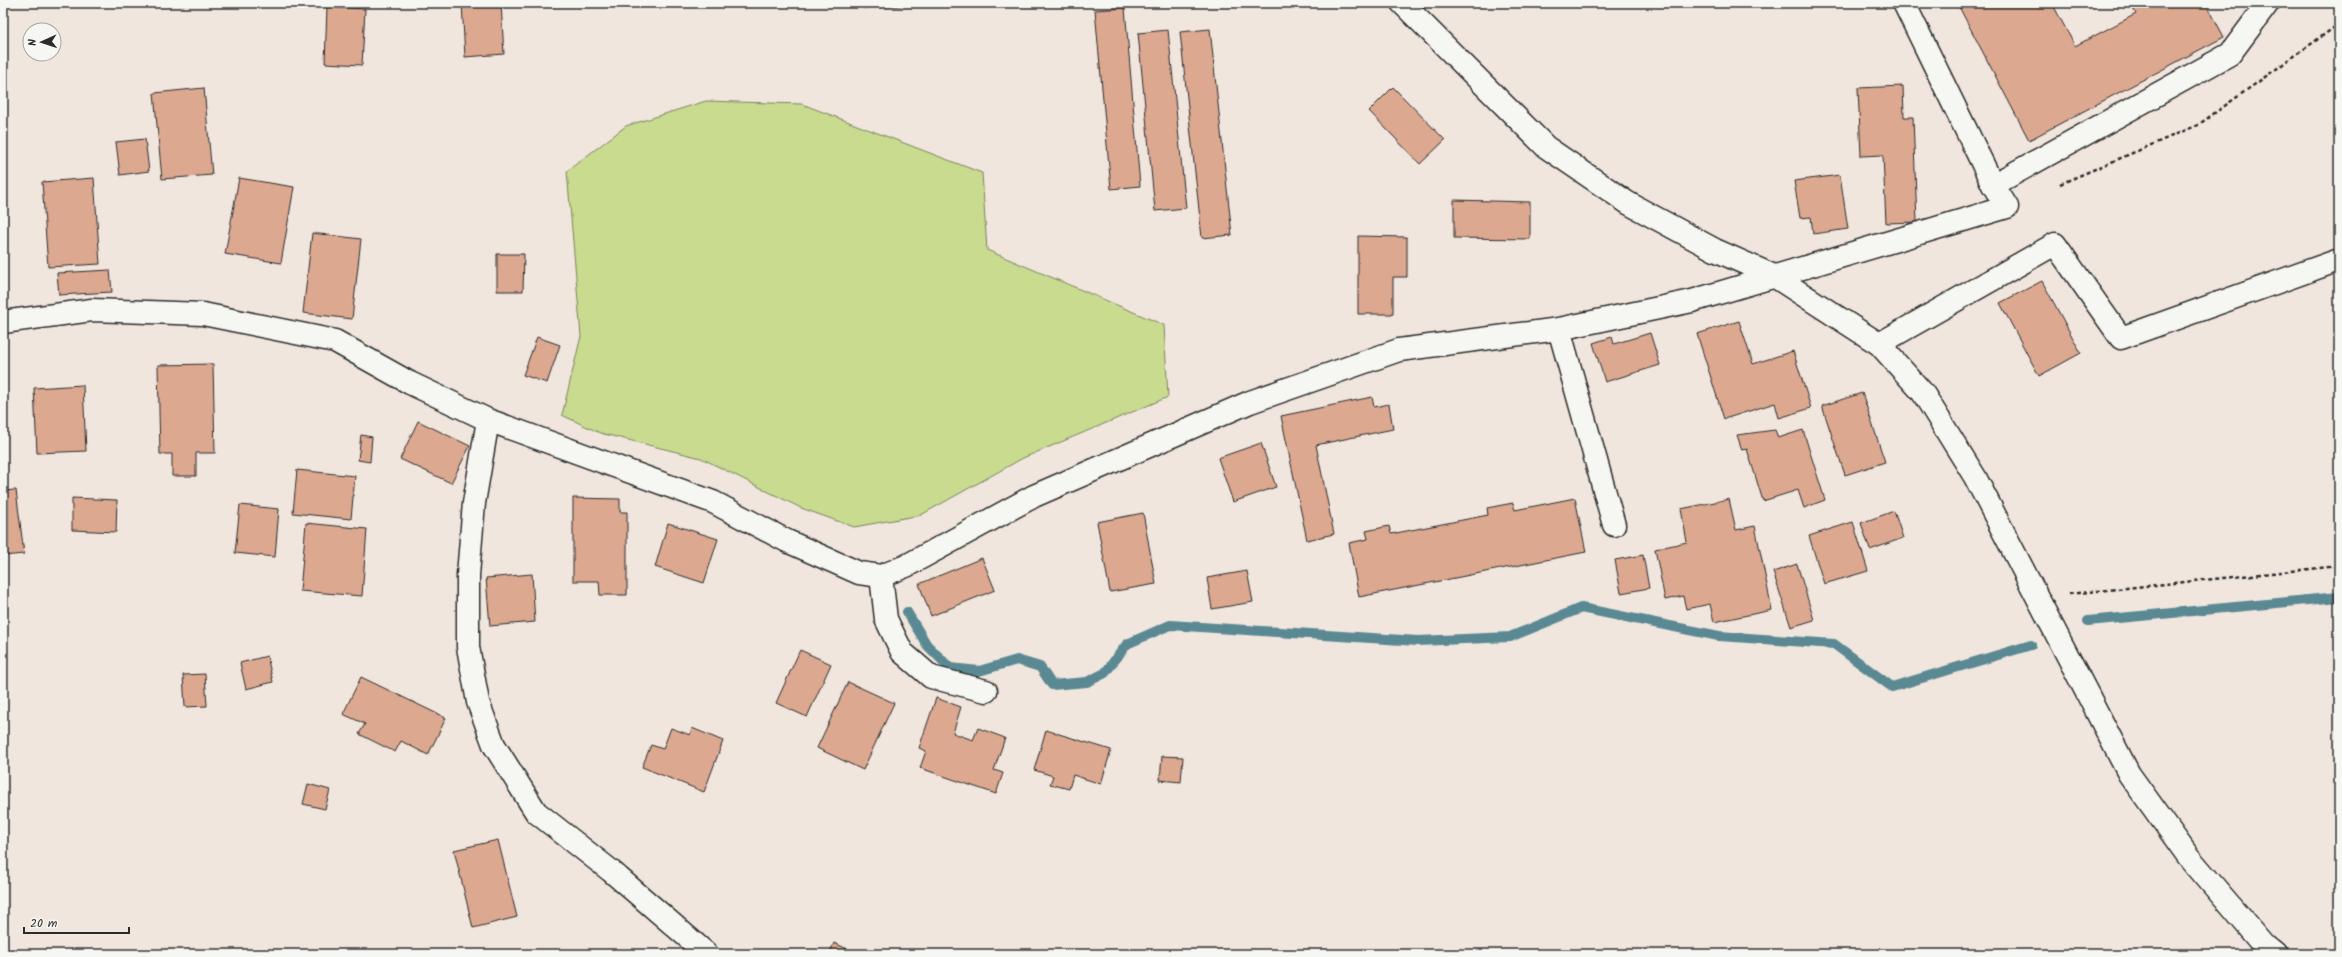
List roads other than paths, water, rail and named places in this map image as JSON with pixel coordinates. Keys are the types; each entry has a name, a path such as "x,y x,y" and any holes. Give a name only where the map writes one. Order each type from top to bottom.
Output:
{"street":[{"path":"1402,3 1546,147 1628,204 1715,250 1774,276 1879,344 1922,394 1975,477 2129,774 2188,856 2233,910 2275,954"},
{"path":"3,322 92,310 203,314 269,326 335,341 410,383 488,420 713,502 787,541 859,573 881,576 906,566 1034,496 1250,402 1399,350 1559,329 1692,301 2007,207 1992,185 1904,3"},
{"path":"1992,185 2230,54 2268,3"},
{"path":"1879,344 2055,244 2120,338 2339,260"},
{"path":"1559,329 1614,525"},
{"path":"488,420 474,504 468,575 468,647 478,702 494,745 536,812 611,871 707,954"},
{"path":"881,576 886,619 902,652 931,677 986,691"}],"waterway":[{"path":"2088,621 2339,597"},
{"path":"907,612 927,645 950,668 979,671 1017,660 1040,667 1052,685 1087,682 1105,673 1127,644 1170,625 1418,641 1510,637 1581,608 1719,636 1834,644 1892,687 2031,645"}]}
